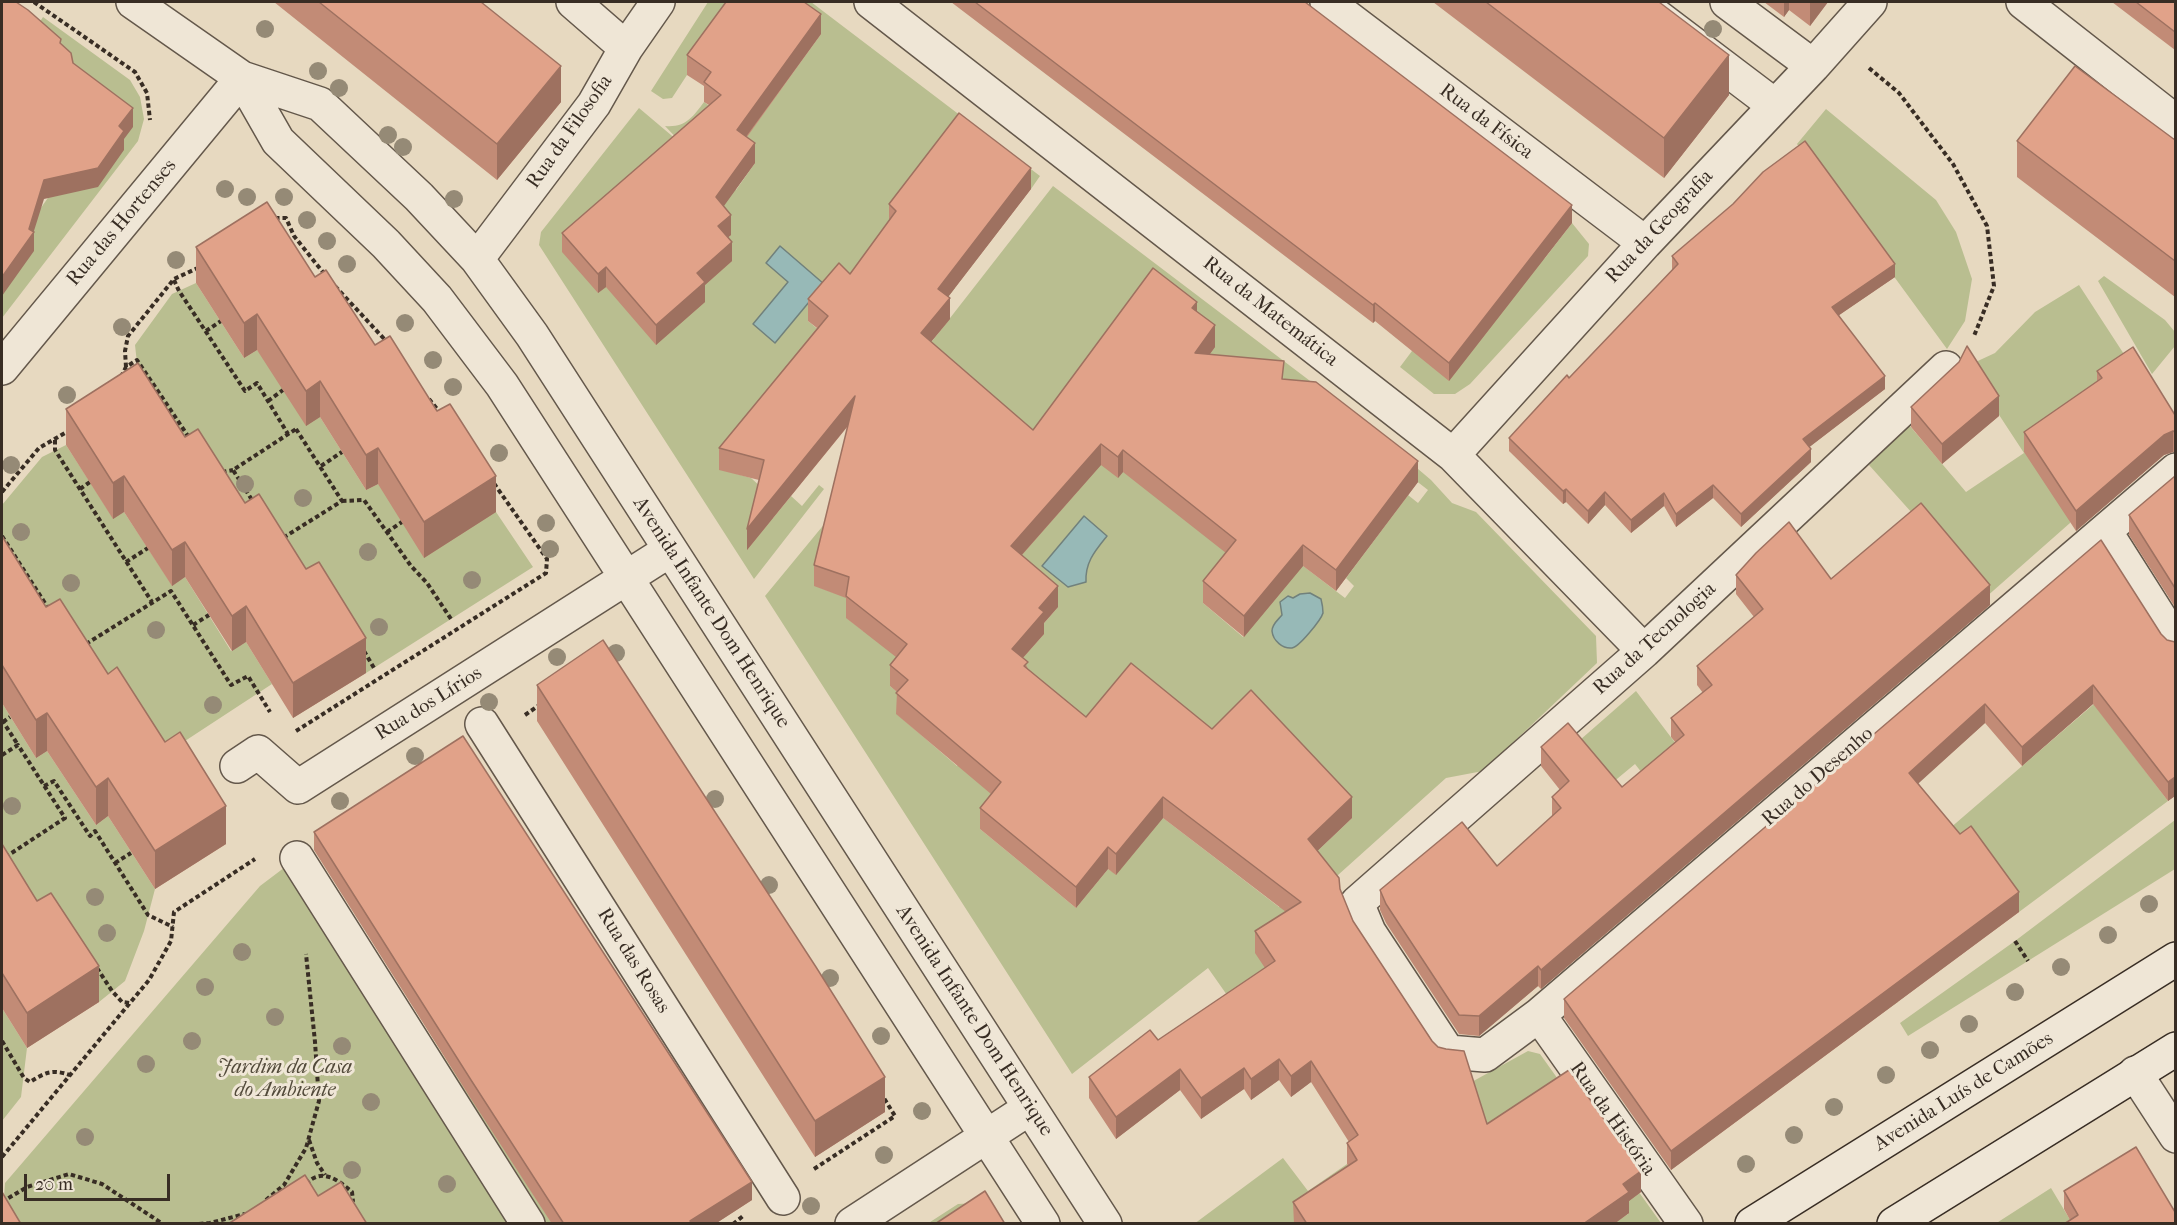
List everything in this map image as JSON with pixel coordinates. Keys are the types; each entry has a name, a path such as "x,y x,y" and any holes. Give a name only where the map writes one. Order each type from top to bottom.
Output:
{"street":[{"name":"Avenida Infante Dom Henrique","path":"133,2 242,78 320,104 419,197 477,259 532,335 1105,1224"},
{"path":"573,2 626,48"},
{"name":"Rua da Filosofia","path":"477,259 594,104 626,48 658,2"},
{"name":"Rua da Matemática","path":"871,2 1453,455 1644,651"},
{"name":"Rua da Física","path":"1327,2 1644,243"},
{"path":"1638,2 1774,105"},
{"path":"1727,2 1813,66"},
{"name":"Rua da Geografia","path":"1453,455 1644,243 1813,66 1870,2"},
{"path":"2023,2 2175,122"},
{"name":"Avenida Infante Dom Henrique","path":"242,78 278,141 386,244 437,299 502,385 1043,1224"},
{"name":"Rua das Hortenses","path":"2,368 242,78"},
{"name":"Rua da Tecnologia","path":"1448,1052 1369,932 1357,903 1644,651 1946,368"},
{"name":"Rua do Desenho","path":"1448,1052 1485,1055 1539,1015 2175,470"},
{"path":"2105,531 2175,644"},
{"path":"626,577 670,550"},
{"name":"Rua dos Lírios","path":"237,766 258,752 298,787 626,577"},
{"name":"Rua das Rosas","path":"485,727 781,1195"},
{"path":"297,858 528,1224"},
{"name":"Avenida Luís de Camões","path":"1752,1224 2175,959"},
{"name":"Rua da História","path":"1539,1015 1686,1224"},
{"path":"1894,1224 2175,1048"},
{"path":"2135,1073 2175,1136"},
{"path":"852,1224 1030,1108"}],"path":[{"path":"34,2 135,72 147,93 151,116 150,126"},
{"path":"1864,63 1899,93 1953,164 1987,226 1994,286 1977,333 1970,341"},
{"path":"274,218 286,218 294,236 328,278 393,349"},
{"path":"121,378 126,367 125,351 128,336 174,279 204,265"},
{"path":"174,279 179,291 245,391 257,383 288,434"},
{"path":"206,331 221,321"},
{"path":"126,367 137,360 192,442"},
{"path":"268,401 283,390"},
{"path":"423,392 444,417"},
{"path":"2,492 39,448 72,429"},
{"path":"217,476 224,471 233,470 296,429 342,501"},
{"path":"55,439 54,447 152,602"},
{"path":"321,466 342,452"},
{"path":"233,470 279,541 342,501 364,500 411,566 427,583 451,619"},
{"path":"290,730 296,731 546,573 547,560 487,472"},
{"path":"80,489 90,483"},
{"path":"387,532 402,522"},
{"path":"2,536 56,620"},
{"path":"126,562 148,548"},
{"path":"80,648 171,591 231,685 248,676 273,715"},
{"path":"193,625 209,615"},
{"path":"363,649 374,668"},
{"path":"485,727 526,714 544,702"},
{"path":"2,854 4,858 65,818 2,721 10,717"},
{"path":"2,755 18,745"},
{"path":"44,786 54,781 90,836 95,831 148,915 173,927"},
{"path":"63,794 71,788"},
{"path":"115,863 132,853"},
{"path":"9,855 14,864"},
{"path":"2,1157 150,980 171,941 174,912 261,855"},
{"path":"2015,941 2028,961"},
{"path":"260,1205 284,1185 306,1148 319,1101 306,950"},
{"path":"93,961 112,991 122,1002 130,1003"},
{"path":"2,1041 24,1078 30,1082 56,1070 70,1075"},
{"path":"781,1195 896,1116 876,1086"},
{"path":"308,1138 317,1163 325,1175"},
{"path":"2,1202 27,1187 69,1174 102,1184 163,1224"},
{"path":"305,1185 311,1178 325,1175 337,1179 352,1192 353,1207"},
{"path":"199,1224 252,1212"}],"green space":[{"path":"708,2 757,2 687,75 672,98 663,99 651,91"},
{"path":"759,2 811,2 1040,176 1031,189 958,134 889,225 896,232 888,244 921,268 926,266 955,288 938,310 929,303 924,308 881,273 858,301 838,285 808,321 917,412 913,417 1043,530 1078,491 922,354 1053,186 1351,412 1431,480 1452,503 1476,512 1596,636 1597,663 1483,771 1446,778 1328,884 1339,899 1256,952 1290,1005 1253,1032 1208,968 1072,1074 765,596 892,442 802,368 734,452 732,465 737,474 751,478 762,488 758,506 773,518 791,496 802,506 819,485 824,489 754,579 539,245 541,232 639,108 684,146 665,126 683,123 692,117 704,102 743,130 747,125 753,128 821,34 784,5 777,14","holes":["714,132 755,163 736,190 695,156","1343,424 1428,490 1418,503 1408,495 1346,578 1354,586 1345,598 1260,533","892,474 984,551 921,625 908,615 892,635 872,621 863,631 847,618 849,599 838,591 834,593 821,588 816,577 820,563","1000,557 1058,607 1039,629 1044,634 1012,670 1027,684 957,766 897,714 908,701 890,686","1222,579 1263,613 1243,637 1203,603","1131,684 1210,752 1251,712 1262,724 1221,766 1242,789 1285,748 1352,818 1308,860 1317,873 1279,907 1154,811 1144,823 1152,830 1116,874 1108,869 1076,908 980,829 1067,723 1086,738"]},
{"path":"43,17 130,80 140,97 144,119 138,141 2,318 2,296 22,235 59,182 29,39"},
{"path":"1826,109 1936,200 1956,232 1972,279 1965,321 1947,349 1797,144"},
{"path":"1572,223 1589,244 1588,256 1470,384 1455,394 1434,394 1400,367 1415,347 1545,258"},
{"path":"2104,276 2165,320 2175,332 2175,346 2152,374 2098,281"},
{"path":"196,283 244,358 257,350 320,417 366,490 378,484 496,512 533,567 366,673 245,538 138,372 135,345 172,294"},
{"path":"2079,285 2133,368 2070,523 1985,598 1869,465 1909,425 1966,492 2024,453 1967,366 1995,353 2035,312"},
{"path":"66,445 113,518 124,512 172,585 185,577 231,651 246,642 272,684 159,758 2,574 2,505 42,457"},
{"path":"1636,691 1732,818 1699,846 1635,764 1606,788 1572,747"},
{"path":"2,703 36,758 47,751 96,825 108,816 155,889 144,931 125,981 99,1002 51,929 2,879"},
{"path":"2094,704 2168,801 2019,912 1971,845 1962,851 1959,848 1951,852 1947,857 1947,863 1930,877 1934,884 1853,941 1898,1002 1881,1014 1819,929 1945,824 1949,829"},
{"path":"2175,820 2175,869 1908,1036 1900,1023 2015,941"},
{"name":"Jardim da Casa do Ambiente","path":"309,849 552,1223 2,1224 5,1183 260,886"},
{"path":"2,1008 27,1048 21,1097 2,1121"},
{"path":"1528,1051 1540,1054 1661,1223 1614,1223 1628,1214 1431,1171 1468,1084"},
{"path":"1283,1158 1308,1191 1347,1164 1357,1181 1294,1223 1194,1224"},
{"path":"2051,1188 2072,1223 1995,1224"},
{"path":"975,1203 966,1223 927,1224 958,1204"}],"water":[{"path":"780,246 824,284 775,343 753,324 788,282 766,263"},
{"path":"1084,516 1107,536 1089,563 1086,582 1068,587 1042,566"},
{"path":"1310,593 1321,599 1323,613 1300,643 1292,648 1282,646 1274,638 1272,631 1274,624 1282,615 1280,602 1288,596 1293,598 1300,594"}],"building":[{"path":"2,2 16,2 28,10 61,39 60,43 71,53 73,63 133,108 119,126 124,131 98,168 44,180 29,229 34,232 2,277"},
{"path":"319,2 481,2 561,66 497,144"},
{"path":"726,2 804,2 821,14 737,130 755,143 716,197 731,215 718,226 732,242 697,273 705,282 656,325 606,267 598,274 562,233 721,95 704,82 711,72 687,55"},
{"path":"975,2 1305,2 1572,205 1449,363 1375,303 1373,305"},
{"path":"1486,2 1659,2 1729,55 1664,138"},
{"path":"2136,2 2175,2 2175,32"},
{"path":"2075,66 2175,140 2175,261 2017,141"},
{"path":"959,113 1031,168 938,289 950,298 921,333 1033,430 1153,268 1197,302 1192,308 1215,325 1195,353 1284,361 1282,379 1316,382 1418,461 1336,570 1303,545 1244,616 1203,581 1236,540 1123,450 1118,457 1101,444 1011,546 1058,586 1039,608 1044,612 1012,649 1028,662 1024,666 1086,717 1131,663 1212,729 1251,690 1352,797 1308,839 1339,878 1340,889 1353,921 1432,1041 1438,1047 1464,1051 1487,1124 1569,1070 1641,1171 1623,1184 1629,1192 1583,1224 1307,1224 1293,1202 1357,1160 1347,1143 1358,1135 1311,1061 1291,1076 1279,1059 1251,1079 1244,1068 1201,1098 1180,1069 1116,1117 1089,1077 1150,1030 1158,1040 1275,961 1255,931 1301,902 1163,797 1116,854 1108,847 1076,887 980,808 1001,782 896,693 908,680 890,665 907,644 846,596 849,577 814,565 855,396 747,529 764,460 719,448 828,316 808,299 839,263 850,274 896,211 889,204"},
{"path":"1805,141 1895,264 1832,307 1885,376 1803,439 1811,449 1741,514 1713,485 1676,514 1664,493 1631,520 1605,492 1588,511 1566,489 1563,491 1509,438 1567,375 1569,378 1678,264 1672,256 1733,204 1763,172"},
{"path":"267,202 315,277 326,270 375,345 390,336 437,411 450,404 496,476 424,522 378,448 366,455 320,381 306,391 257,314 244,323 196,247"},
{"path":"1967,346 1999,396 1942,444 1911,407 1959,362"},
{"path":"2133,347 2175,415 2175,432 2164,435 2076,511 2024,432 2102,378 2097,371"},
{"path":"138,363 185,437 198,429 245,503 259,494 306,569 319,562 366,638 293,683 246,606 232,616 185,542 172,550 124,476 113,483 66,409"},
{"path":"2175,476 2175,588 2129,515"},
{"path":"1921,503 1990,585 1541,970 1538,966 1479,1016 1459,1015 1386,904 1380,890 1462,822 1497,866 1561,808 1552,797 1569,781 1541,747 1568,723 1622,787 1684,735 1671,718 1712,685 1697,666 1763,609 1736,575 1789,522 1831,579"},
{"path":"2,536 46,607 60,599 108,674 117,667 165,742 180,732 226,806 155,851 108,778 96,787 47,713 36,720 2,665"},
{"path":"2101,540 2161,634 2167,640 2175,642 2175,777 2168,782 2093,685 2022,747 1985,704 1909,773 1960,834 1971,826 2019,892 1671,1151 1564,999"},
{"path":"603,640 885,1077 815,1121 537,685"},
{"path":"463,736 752,1182 690,1221 691,1224 564,1224 314,832"},
{"path":"2,844 37,901 51,893 99,966 27,1013 2,973"},
{"path":"2136,1147 2175,1212 2175,1224 2064,1224 2078,1215 2064,1191"},
{"path":"305,1175 318,1196 341,1182 367,1224 228,1224"},
{"path":"985,1191 1005,1224 935,1224"},
{"path":"2,1192 21,1224 2,1224"}]}
